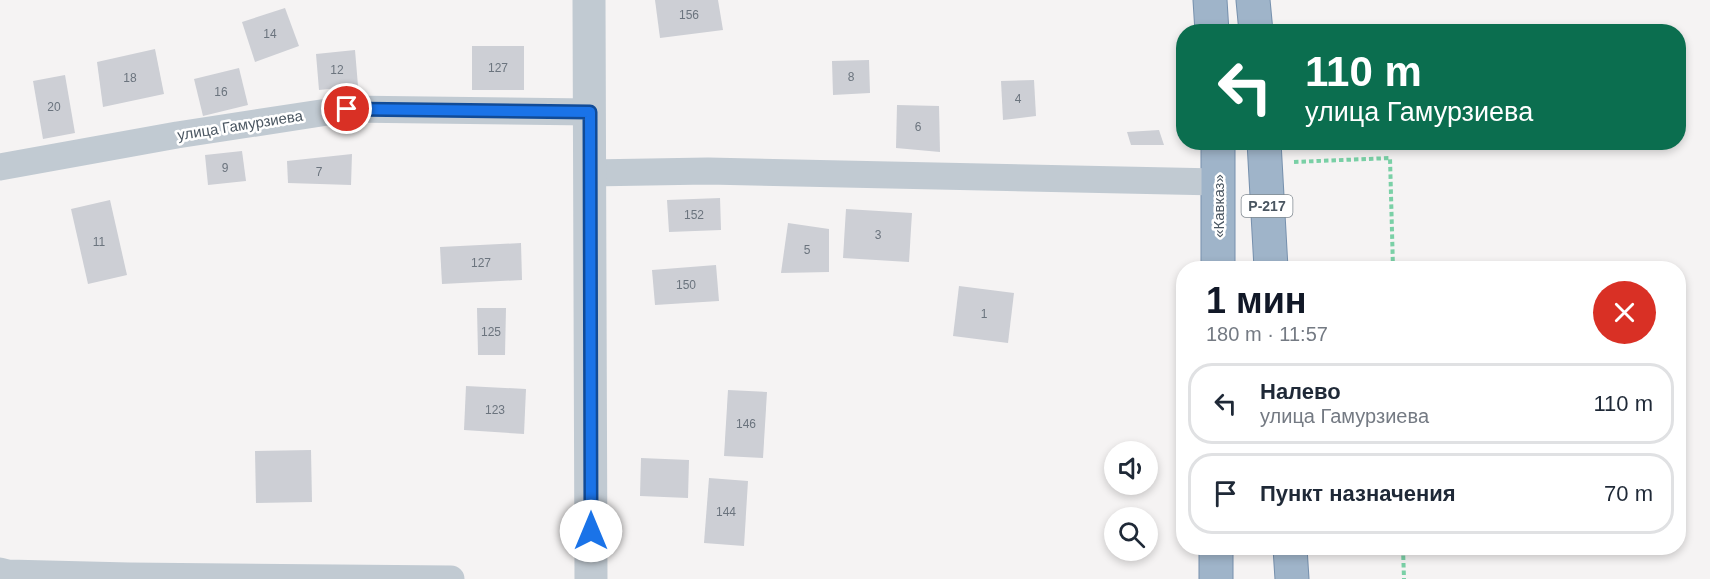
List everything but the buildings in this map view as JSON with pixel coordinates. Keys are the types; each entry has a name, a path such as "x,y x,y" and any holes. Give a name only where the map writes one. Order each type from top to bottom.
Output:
{"highway":[{"path":"1210,0 1212,24"},
{"path":"1252,0 1255,24"},
{"name":"«Кавказ»","path":"1218,150 1218,261"},
{"name":"Р-217","path":"1264,153 1271,261"},
{"path":"1216,555 1216,579"},
{"path":"1290,555 1292,579"}],"street":[{"path":"589,0 591,579"},
{"name":"улица Гамурзиева","path":"0,167 177,135 347,109 590,112"},
{"path":"590,173 708,171 1218,182"},
{"path":"0,570 8,573 129,576 451,579"}],"path":[{"path":"1264,153 1390,158 1393,261"},
{"path":"1403,555 1404,579"}],"route":[{"path":"347,109 590,112 591,531"}]}
